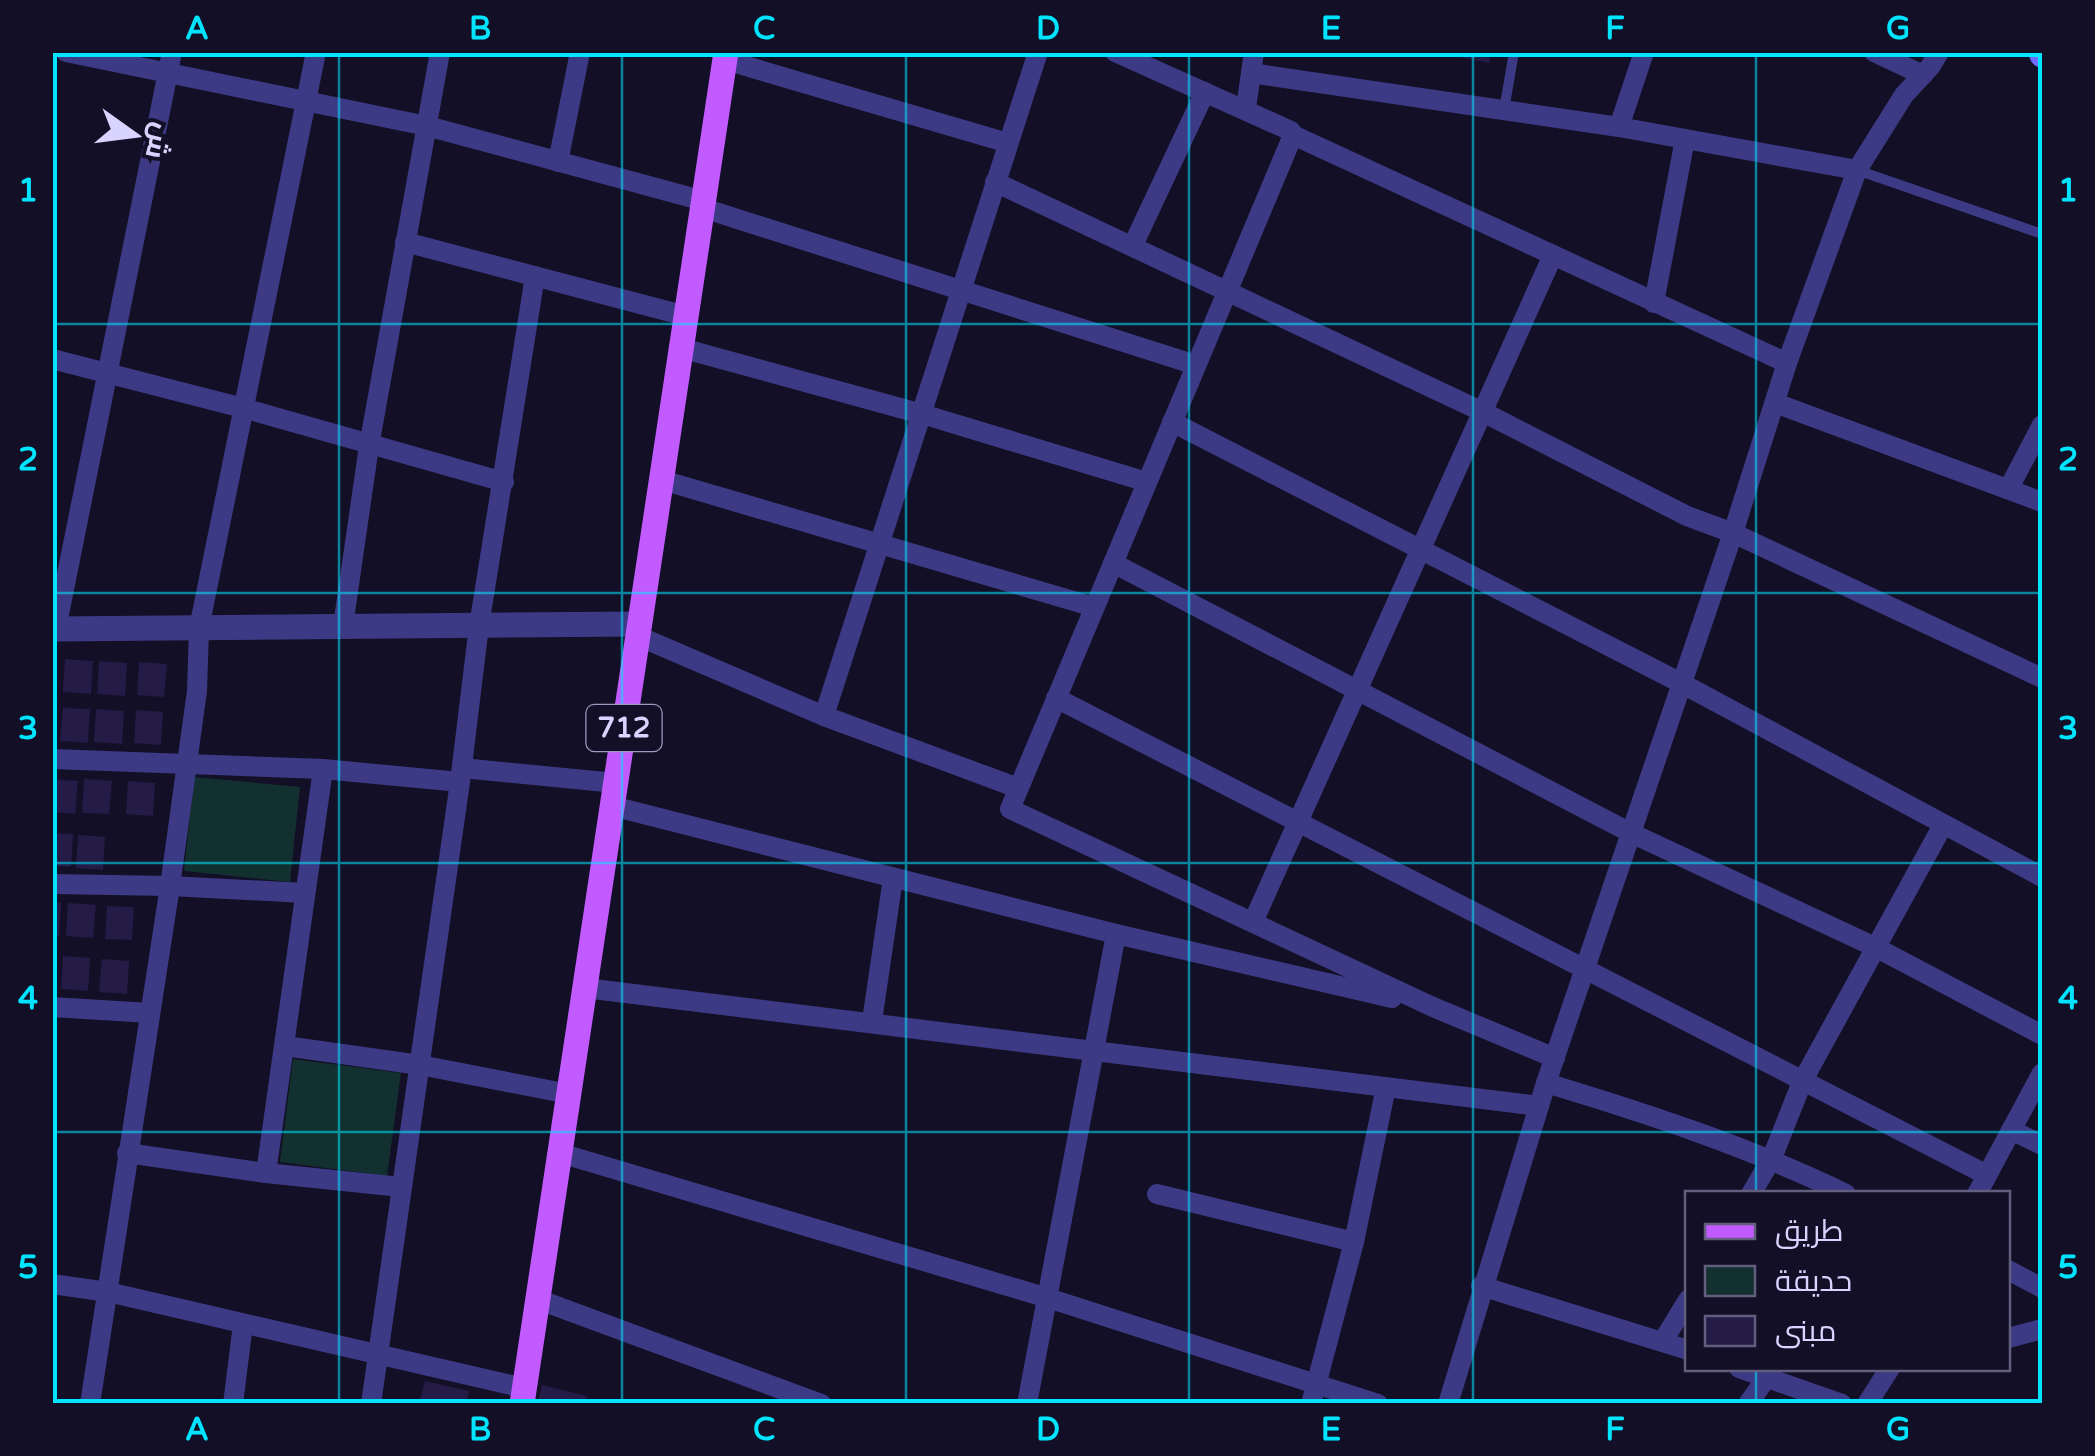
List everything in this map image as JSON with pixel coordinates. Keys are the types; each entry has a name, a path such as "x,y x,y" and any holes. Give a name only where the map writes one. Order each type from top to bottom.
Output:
{"main road":[{"name":"712","path":"523,1396 726,56"}],"street":[{"path":"66,52 170,63 558,162 703,204 1196,365"},
{"path":"90,1404 188,762 197,690 199,628 316,52"},
{"path":"343,626 368,446 440,52"},
{"path":"558,162 580,52"},
{"path":"824,716 1038,52"},
{"path":"1115,52 1246,108 1292,135 1787,363"},
{"path":"1619,126 1644,52"},
{"path":"1874,52 1923,74"},
{"path":"1448,1404 1546,1083 1734,534 1787,363 1857,170 1904,95 1939,52"},
{"path":"726,56 1008,143"},
{"path":"170,63 54,628 479,626 639,630 824,716 1018,788"},
{"path":"1246,108 1252,63 1857,170"},
{"path":"1133,245 1205,92"},
{"path":"1292,135 1010,808 1432,1008 1555,1058"},
{"path":"1654,303 1685,139"},
{"path":"994,182 1228,289 1687,516 1734,534 2042,678"},
{"path":"405,242 686,316"},
{"path":"1253,922 1554,254"},
{"path":"371,1404 479,626 535,276"},
{"path":"682,348 922,414 1147,482"},
{"path":"52,359 244,408 504,482"},
{"path":"1775,403 2042,502"},
{"path":"1172,422 1680,683 2042,877"},
{"path":"2009,488 2042,426"},
{"path":"662,480 1094,608"},
{"path":"1113,563 1631,833 1875,947 2042,1035"},
{"path":"1056,698 1802,1082 1982,1184 2042,1073"},
{"path":"52,759 461,775 614,794 893,878 1432,1008"},
{"path":"266,1174 323,769"},
{"path":"1753,1191 1772,1158 1802,1082 1942,826"},
{"path":"872,1022 893,878"},
{"path":"52,884 305,893"},
{"path":"1027,1404 1116,934"},
{"path":"584,988 1539,1106"},
{"path":"52,1007 150,1013"},
{"path":"284,1046 420,1064 568,1094"},
{"path":"1546,1083 1658,1117 1772,1158 1840,1191"},
{"path":"1313,1393 1354,1242 1386,1086"},
{"path":"2011,1130 2042,1146"},
{"path":"560,1152 1048,1298 1313,1393 1378,1404"},
{"path":"128,1153 266,1174 402,1187"},
{"path":"1157,1194 1354,1242"},
{"path":"2010,1271 2042,1288"},
{"path":"52,1284 108,1292 377,1352 523,1396"},
{"path":"1481,1286 1685,1349"},
{"path":"538,1299 822,1404"},
{"path":"1663,1341 1685,1305"},
{"path":"232,1404 243,1324"},
{"path":"2010,1338 2042,1330"},
{"path":"1867,1404 1888,1371"},
{"path":"1748,1404 1770,1373 1842,1404"}],"lane":[{"path":"1504,110 1514,52"},
{"path":"1857,170 2042,234"}],"green space":[{"path":"194,777 300,787 290,882 184,871"},
{"path":"293,1059 401,1073 387,1176 280,1162"}],"building":[{"path":"1436,52 1491,52 1489,63"},
{"path":"65,659 93,661 91,694 63,692"},
{"path":"99,661 127,663 125,696 97,694"},
{"path":"139,662 167,664 164,697 137,695"},
{"path":"63,708 90,709 88,743 60,741"},
{"path":"96,709 124,711 122,744 94,742"},
{"path":"136,710 163,712 161,745 134,743"},
{"path":"52,779 78,781 75,814 52,812"},
{"path":"84,779 112,781 109,814 82,813"},
{"path":"128,781 155,783 153,816 126,814"},
{"path":"52,833 73,834 71,867 52,866"},
{"path":"78,835 105,837 103,870 76,868"},
{"path":"52,902 61,903 59,936 52,935"},
{"path":"68,903 96,905 93,938 66,936"},
{"path":"107,906 134,907 132,940 105,939"},
{"path":"63,956 90,958 88,991 61,989"},
{"path":"102,959 129,961 127,994 99,992"},
{"path":"425,1381 469,1391 466,1404 419,1404"},
{"path":"542,1385 587,1396 585,1404 537,1404"}]}
